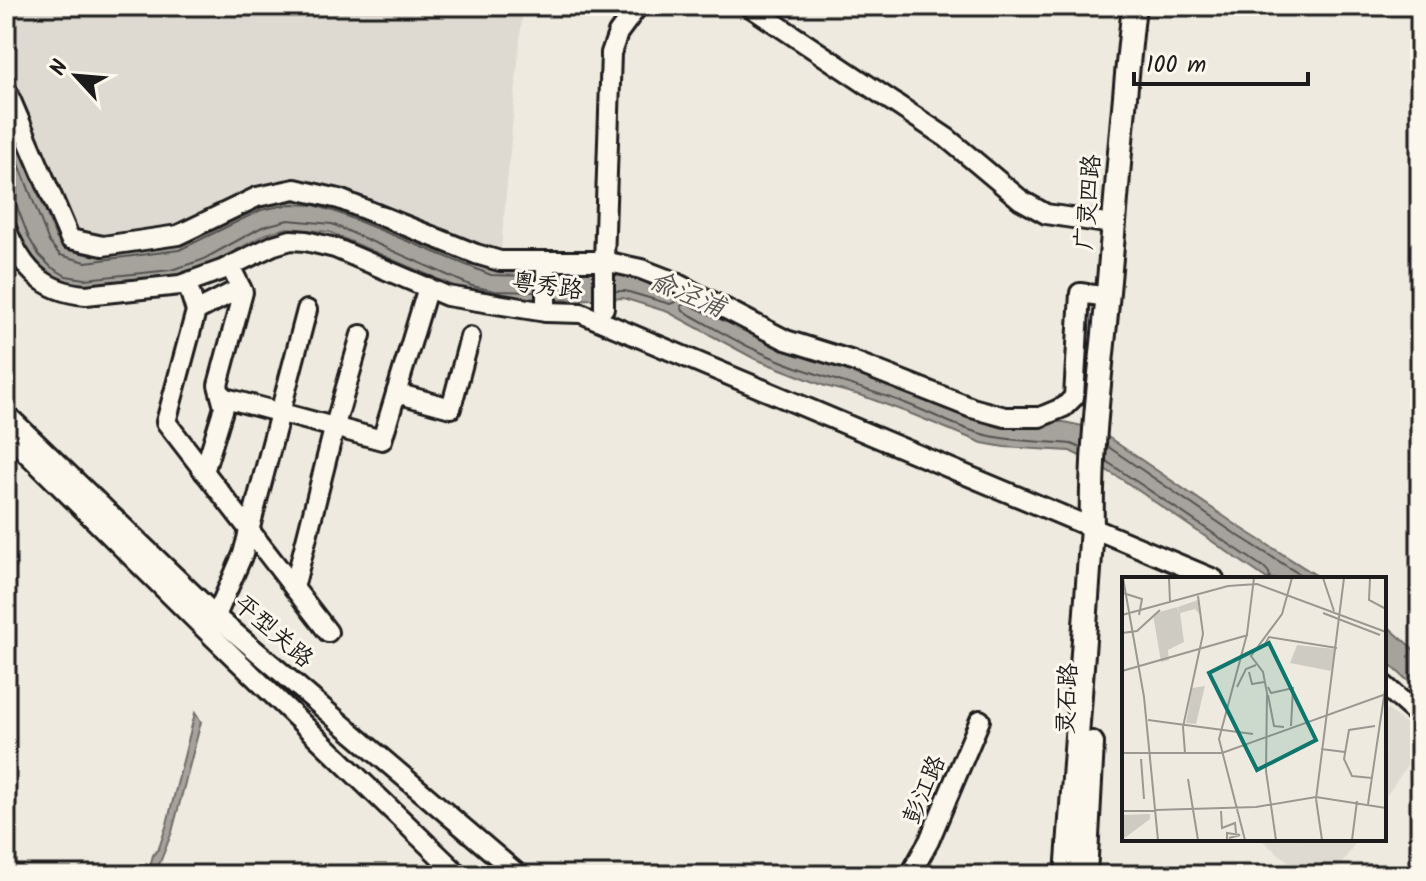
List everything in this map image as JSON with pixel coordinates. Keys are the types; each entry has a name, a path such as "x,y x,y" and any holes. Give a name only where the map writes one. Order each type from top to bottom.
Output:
{"main road":[{"name":"广灵四路","path":"1092,498 1112,224 1134,6"},
{"name":"灵石路","path":"1067,875 1092,498"},
{"name":"灵石路","path":"1085,875 1104,565 1092,528"}],"street":[{"path":"604,308 611,53 618,33 638,6"},
{"path":"749,6 947,138 1021,200 1046,214 1112,224"},
{"path":"6,89 70,239 103,246 178,235 257,197 295,189 339,199 500,261 604,264 641,269 672,281 786,340 850,360 972,408 1005,417 1040,417 1064,407 1074,397 1080,293 1108,297"},
{"name":"粤秀路","path":"6,228 19,257 37,278 58,290 73,294 156,289 187,283 291,240 335,248 447,296 546,312 581,313 1209,577"},
{"path":"546,261 546,312"},
{"path":"204,472 224,407 218,385 243,292 230,266"},
{"path":"187,283 196,311 166,422 328,632"},
{"path":"222,397 382,440 428,287"},
{"path":"196,311 241,288"},
{"path":"216,616 243,554 255,538 280,414 307,310"},
{"path":"294,588 361,335"},
{"path":"396,393 451,408 470,337"},
{"name":"平型关路","path":"6,414 216,616 519,875"},
{"name":"平型关路","path":"6,433 459,875"},
{"path":"255,538 302,557"},
{"path":"1386,687 1420,717"},
{"name":"彭江路","path":"910,875 929,841 980,720"}],"shaded area":[{"path":"6,6 523,6 500,261 339,199 178,235 70,239 6,89"},
{"path":"1386,709 1420,735 1416,753 1386,796"},
{"path":"1263,841 1357,841 1331,875 1306,875"}],"water":[{"path":"6,108 56,238 64,248 85,254 177,242 259,202 291,196 316,197 494,268 628,270 711,307 1017,421 1064,422 1096,429 1319,577 1264,577 1123,480 1070,451 982,443 863,396 825,386 755,359 668,312 623,298 494,299 470,293 329,232 287,228 266,234 205,267 173,278 86,287 64,283 46,274 33,260 22,242 6,199"},
{"path":"1386,625 1420,655 1420,692 1386,661"},
{"path":"195,713 201,722 172,832 155,875 148,875 167,824"}],"water label":[{"name":"俞泾浦","path":"687,295"}]}
